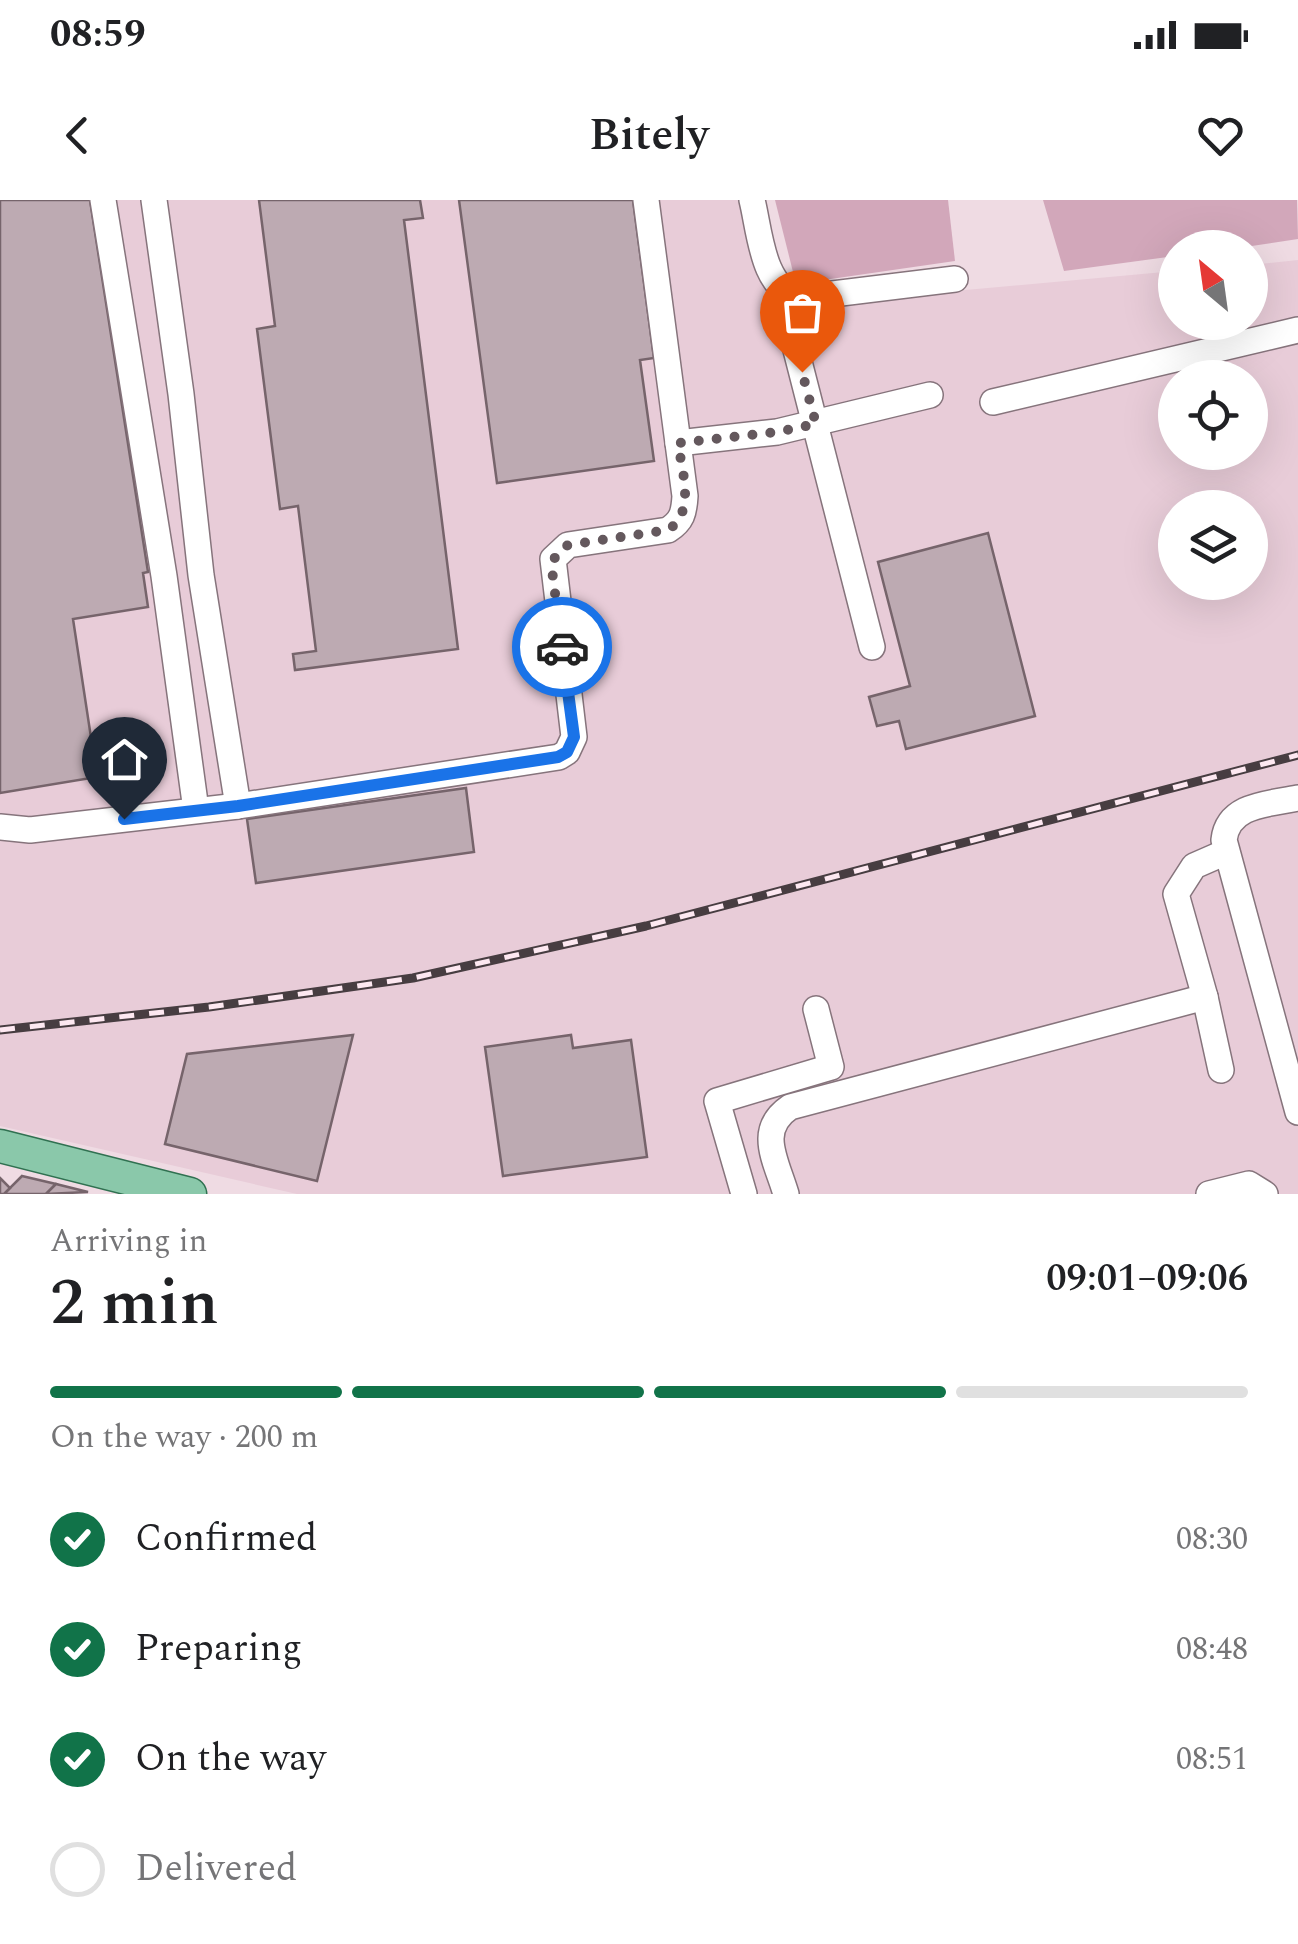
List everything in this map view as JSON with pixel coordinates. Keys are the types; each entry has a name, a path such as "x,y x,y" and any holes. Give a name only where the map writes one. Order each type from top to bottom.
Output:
{"main road":[{"path":"0,1146 190,1194"}],"lane":[{"path":"103,200 164,576 196,810"},
{"path":"154,200 201,575 238,806"},
{"path":"0,827 30,830 238,806 558,757 567,752 574,737 552,559 568,545 668,530 679,523 684,512 646,200"},
{"path":"752,200 771,274 790,296 800,298 955,279"},
{"path":"993,402 1298,330"},
{"path":"795,346 872,647"},
{"path":"678,443 777,432 930,395"},
{"path":"1298,798 1240,811 1225,828 1226,852 1298,1112"},
{"path":"1221,1070 1176,894 1194,866 1226,852"},
{"path":"786,1194 770,1128 790,1106 1205,998"},
{"path":"744,1194 716,1101 831,1068 816,1009"},
{"path":"1208,1194 1249,1184 1265,1194"}],"shaded area":[{"path":"0,200 754,200 778,307 1158,273 1158,340 1268,340 1268,263 1298,260 1298,1194 297,1194 0,1126"},
{"path":"775,200 948,200 955,261 796,284"},
{"path":"1043,200 1297,200 1298,239 1268,244 1268,230 1158,230 1158,258 1064,271"}],"building":[{"path":"0,200 90,200 148,572 143,573 148,607 73,619 97,777 0,793"},
{"path":"259,200 420,200 423,218 404,220 458,649 295,670 293,654 316,651 298,506 280,509 257,329 275,326"},
{"path":"459,200 633,200 654,358 640,360 654,461 497,483"},
{"path":"988,533 1035,716 906,749 899,721 877,726 869,697 910,686 878,562"},
{"path":"466,788 474,852 256,883 247,819"},
{"path":"353,1035 317,1181 165,1144 187,1054"},
{"path":"571,1035 573,1048 631,1040 647,1157 503,1176 485,1047"},
{"path":"22,1176 56,1184 46,1194 4,1194"},
{"path":"0,1178 10,1188 4,1194 0,1194"},
{"path":"56,1184 88,1192 46,1194"}],"railway":[{"path":"0,1030 209,1007 413,978 646,926 1298,755"}],"way so far":[{"path":"562,647 552,570 552,559 558,551 568,545 668,530 679,523 685,496 678,443 816,424 802,372"}],"route":[{"path":"124,819 238,806 558,757 572,746 574,737 562,647"}]}
